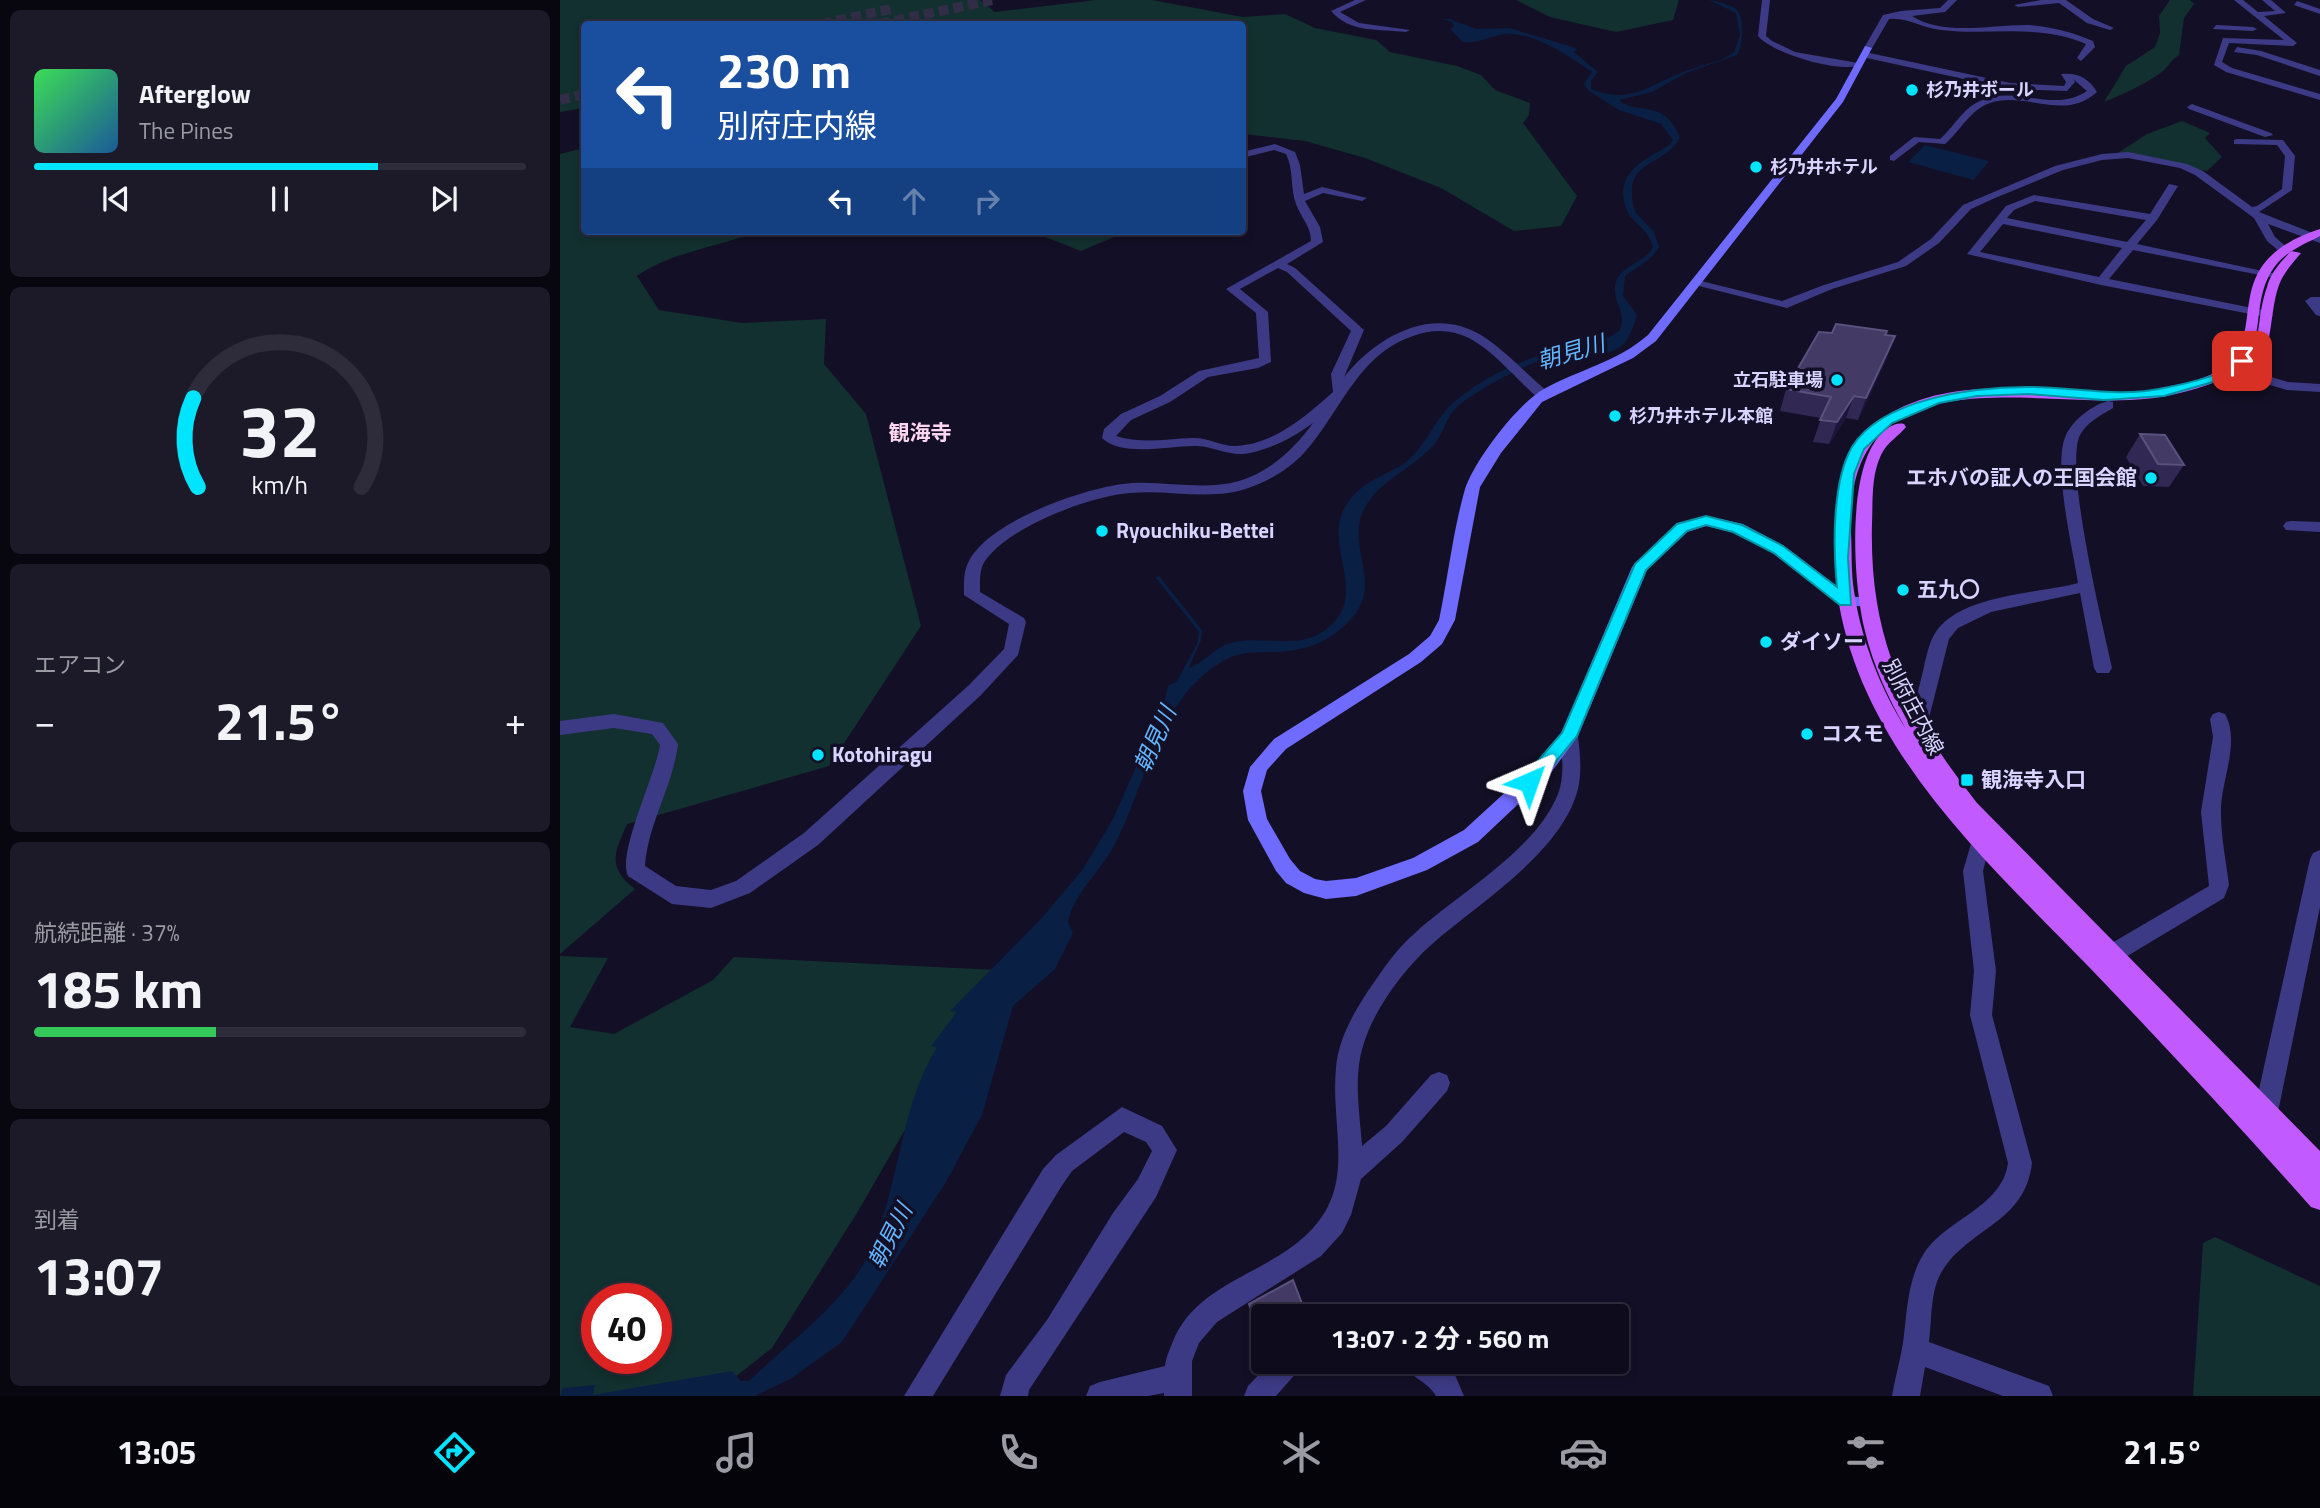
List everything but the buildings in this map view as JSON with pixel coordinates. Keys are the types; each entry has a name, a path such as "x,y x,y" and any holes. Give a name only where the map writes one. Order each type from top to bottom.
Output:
{"main road":[{"path":"2269,273 2283,249 2318,237"},
{"path":"2269,273 2318,237"},
{"name":"別府庄内線","path":"2269,273 2261,313 2250,342 2235,369 2183,388 2126,396 2029,391 1977,392 1936,400 1888,421 1859,447 1847,474 1841,558 1853,635 1870,680 1895,729 1928,782 1980,843 2162,1029 2320,1198"},
{"name":"別府庄内線","path":"2261,313 2260,355 2247,374 2189,397 2158,403 2108,405 2033,398 1989,399 1940,408 1895,429 1876,449 1866,477 1864,577 1867,603 1891,682 1920,740 1970,809 2320,1168"}],"street":[{"path":"1362,0 1335,11 1342,19 1355,24 1406,30"},
{"path":"1766,0 1762,36 1769,44 1812,58 1864,56 1957,74 1999,86 2037,90 2067,88 2071,82 2064,76 2072,75 2092,92 2085,98 2055,106 2002,99 1985,101 1942,142 1917,139 1894,159"},
{"path":"1867,603 1846,601 1779,550 1738,528 1706,521 1682,528 1649,555 1631,582 1569,736 1544,769 1471,836 1420,864 1356,887 1317,889 1293,877 1276,854 1253,805 1255,775 1269,753 1325,713 1415,658 1436,640 1447,620 1466,511 1477,477 1540,392 1645,345 1697,284 1840,100 1886,17 1942,10 1954,0"},
{"path":"2018,5 2061,0 2090,21 2110,28"},
{"path":"2238,0 2293,43 2226,40 2217,63 2221,67 2320,97"},
{"path":"2255,14 2282,13 2266,0"},
{"path":"1892,2 1917,23 1950,29 2062,31 2090,43 2091,47 2081,58"},
{"path":"2297,3 2320,12"},
{"path":"1942,10 1958,23"},
{"path":"2216,27 2274,30"},
{"path":"2223,48 2258,53 2320,74"},
{"path":"2309,93 2320,84"},
{"path":"2192,107 2280,142 2290,156 2287,190 2254,214"},
{"path":"2237,142 2280,142"},
{"path":"1246,154 1275,147 1290,152 1296,164 1301,207 1318,233 1317,242 1232,289 1262,312 1266,359 1263,362 1204,374 1165,399 1120,421 1108,432 1109,438 1149,446 1196,442 1230,450 1252,449 1305,422 1340,393"},
{"path":"1697,284 1783,305 1828,287 1902,264 1935,241 1967,207 2059,168 2102,157 2129,155 2183,166 2199,173 2254,214 2318,237"},
{"path":"2101,281 2153,218 2173,186"},
{"path":"1300,199 1322,190 1362,198"},
{"path":"2153,218 2034,198 2010,208 1973,254 2261,313"},
{"path":"2254,214 2271,239 2283,249"},
{"path":"2000,220 2269,273"},
{"path":"1276,264 1290,270 1358,330 1337,374 1340,393"},
{"path":"2320,301 2311,301 2320,312"},
{"path":"560,728 614,721 657,728 669,744 668,761 660,791 635,850 635,870 672,895 712,899 743,887 811,839 975,690 1012,651 1018,622 972,595 972,577 978,559 993,543 1020,527 1104,492 1133,488 1224,489 1261,478 1305,443 1330,411 1360,362 1378,347 1404,333 1429,327 1458,328 1474,334 1540,392"},
{"path":"2247,374 2287,386 2314,387 2320,403"},
{"path":"2104,668 2087,586 2073,497 2069,446 2081,424 2108,405"},
{"path":"2291,526 2320,527"},
{"path":"1920,740 1922,714 1941,637 1946,628 1957,621 2001,605 2087,586"},
{"path":"2112,954 2217,892 2218,872 2211,812 2222,737 2219,719"},
{"path":"1100,1396 1130,1385 1177,1387 1178,1359 1196,1321 1221,1301 1295,1262 1322,1237 1340,1212 1350,1172 1347,1070 1353,1040 1369,1009 1408,954 1512,865 1554,816 1568,790 1572,762 1569,736"},
{"path":"1906,1396 1924,1288 1933,1263 1955,1238 2008,1197 2020,1178 2020,1163 1980,1015 1985,971 1973,871 1980,843"},
{"path":"2266,1112 2320,859"},
{"path":"1350,1172 1394,1134 1439,1083"},
{"path":"918,1396 1064,1163 1122,1119 1154,1134 1165,1150 1147,1188 1122,1222 1056,1329 1016,1385 1014,1396"},
{"path":"1915,1350 2039,1396"},
{"path":"1258,1396 1278,1374"},
{"path":"1436,1374 1448,1387 1450,1396"}],"green space":[{"path":"560,0 980,0 995,12 1096,0 1152,0 1243,17 1285,14 1315,28 1376,40 1390,52 1457,66 1481,75 1495,90 1530,103 1529,115 1523,123 1577,196 1561,226 1514,231 1441,188 1365,158 1305,141 1246,134 1246,21 581,21 581,108 560,112"},
{"path":"1516,0 1679,0 1673,20 1616,32 1550,17"},
{"path":"2170,0 2190,0 2194,4 2184,18 2179,55 2153,78 2104,102 2126,66 2155,47 2160,33 2159,16"},
{"path":"2182,121 2210,133 2205,138 2222,157 2207,171 2118,153 2147,134"},
{"path":"581,149 581,235 749,235 681,255 637,276 659,310 742,323 826,319 824,364 866,414 921,626 829,766 627,824 616,852 616,860 620,874 635,889 560,954 560,154"},
{"path":"1040,235 1114,235 1081,251"},
{"path":"560,956 608,958 570,1027 614,1034 713,980 734,957 997,970 857,1213 772,1348 711,1396 560,1396"},
{"path":"2215,1237 2320,1286 2320,1396 2193,1396 2203,1243"}],"water":[{"name":"朝見川","path":"1709,0 1732,6 1740,15 1742,32 1737,55 1686,73 1652,92 1619,100 1633,107 1659,112 1674,125 1680,138 1673,148 1638,173 1633,182 1635,212 1654,232 1659,247 1652,257 1625,276 1623,296 1637,315 1626,341 1613,351 1605,353 1557,356 1534,363 1491,384 1458,406 1433,446 1381,488 1365,508 1359,532 1364,591 1362,602 1348,623 1309,647 1233,656 1204,675 1185,695 1157,742 1114,846 1071,911 1068,922 1073,933 1055,969 1013,1006 982,1115 946,1182 842,1342 792,1378 755,1396 560,1396 563,1388 595,1385 593,1395 732,1371 741,1381 749,1381 812,1324 855,1277 877,1236 914,1099 937,1047 931,1046 957,1012 950,1011 1040,920 1083,869 1113,819 1164,703 1168,686 1177,681 1197,644 1199,632 1156,578 1159,576 1202,630 1201,640 1189,668 1221,647 1234,642 1299,640 1319,634 1335,620 1344,606 1346,590 1339,523 1350,499 1370,482 1400,466 1416,453 1447,409 1477,385 1531,358 1598,341 1619,331 1622,318 1615,295 1616,282 1623,272 1645,257 1653,247 1647,234 1627,212 1624,185 1627,177 1638,165 1673,140 1661,124 1619,110 1589,91 1584,84 1592,72 1551,46 1516,34 1463,42 1450,29 1454,27 1452,22 1441,19 1450,19 1476,29 1509,28 1573,47 1577,49 1574,52 1598,72 1591,81 1591,89 1619,95 1642,90 1734,52 1740,35 1736,13"},
{"path":"1925,145 1989,161 1974,180 1908,162"}],"tunnel":[{"path":"894,21 992,0"},
{"path":"836,21 895,8"},
{"path":"560,100 581,95"}],"place":[{"name":"杉乃井ボール","path":"1912,90"},
{"name":"杉乃井ホテル","path":"1756,167"},
{"name":"立石駐車場","path":"1837,380"},
{"name":"杉乃井ホテル本館","path":"1615,416"},
{"name":"エホバの証人の王国会館","path":"2151,478"},
{"name":"Ryouchiku-Bettei","path":"1102,531"},
{"name":"五九〇","path":"1903,590"},
{"name":"ダイソー","path":"1766,642"},
{"name":"コスモ","path":"1807,734"},
{"name":"Kotohiragu","path":"818,755"},
{"name":"観海寺入口","path":"1967,780"}],"district":[{"name":"観海寺","path":"920,433"}],"route":[{"path":"1529,782 1544,769 1569,736 1631,582 1649,555 1676,531 1706,521 1738,528 1779,550 1831,593 1846,601 1841,558 1847,474 1859,447 1888,421 1936,400 1977,392 2002,390 2104,396 2164,392 2219,376 2235,369 2242,361"}]}
